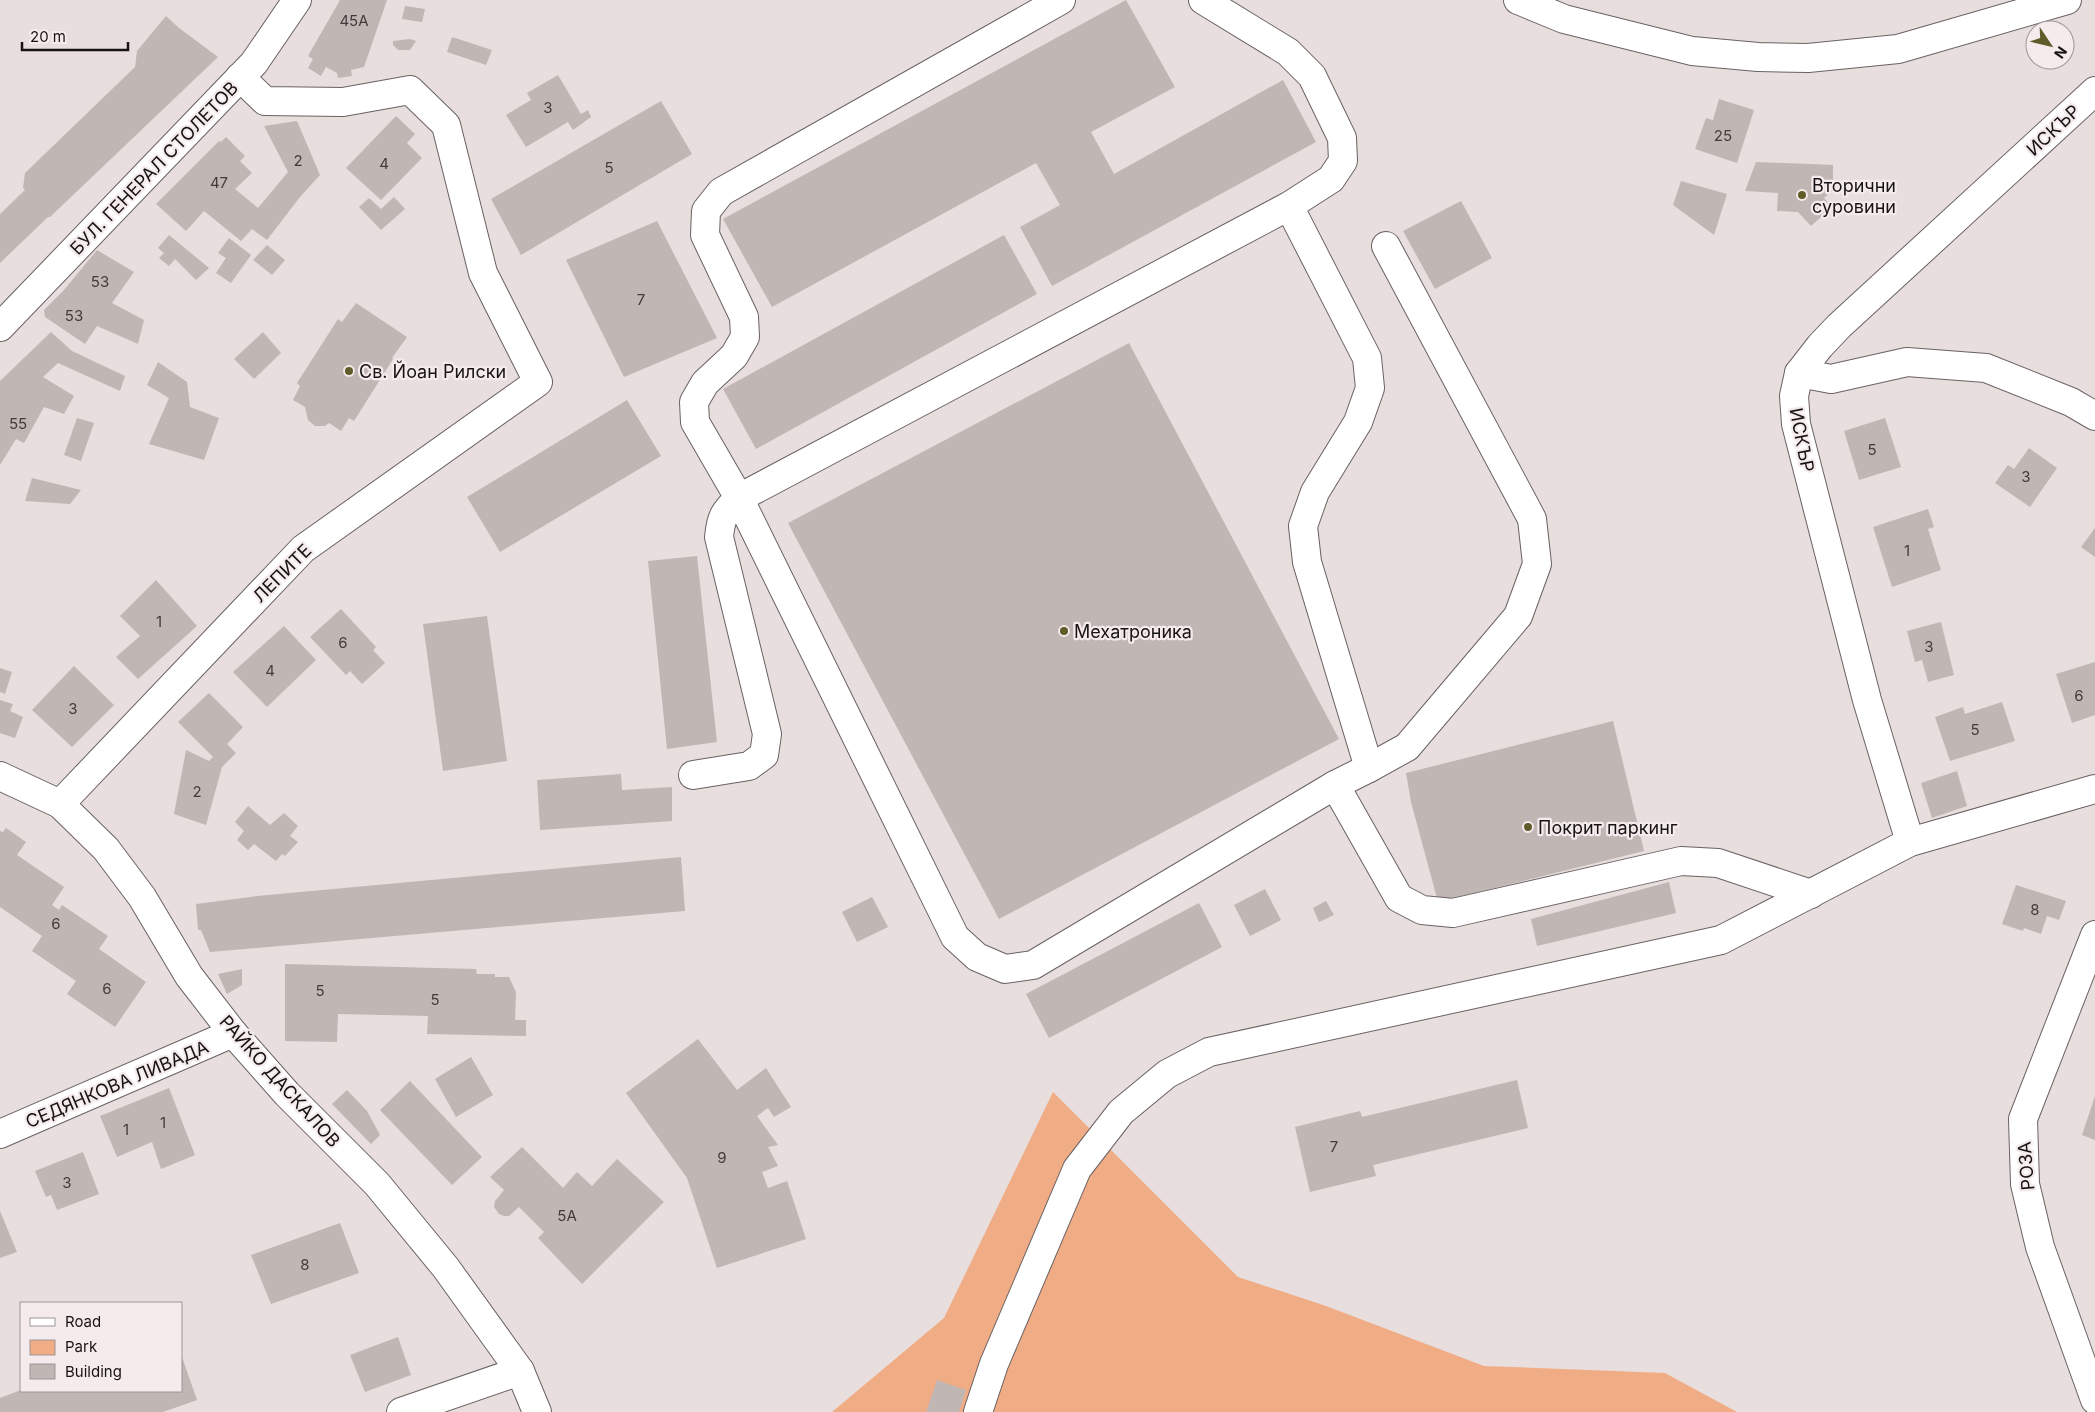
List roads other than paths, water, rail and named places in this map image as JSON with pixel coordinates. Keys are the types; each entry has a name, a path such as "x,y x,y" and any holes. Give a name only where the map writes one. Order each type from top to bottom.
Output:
{"street":[{"name":"БУЛ. ГЕНЕРАЛ СТОЛЕТОВ","path":"0,327 254,63 297,0"},
{"path":"1061,0 721,192 706,211 705,235 744,317 745,338 734,356 701,389 694,402 695,422 739,498 955,937 977,957 1005,969 1033,965 1335,786 1407,747 1518,616 1537,564 1532,519 1386,246"},
{"path":"693,775 749,766 764,755 767,734 719,537 721,521 727,509 739,498 1289,206 1331,179 1343,161 1342,138 1312,76 1288,52 1203,0"},
{"path":"1518,0 1564,19 1692,51 1758,57 1808,58 1898,50 2066,0"},
{"name":"ЛЕПИТЕ","path":"60,804 303,549 538,382 483,273 446,125 410,90 344,102 264,101 240,77"},
{"name":"ИСКЪР","path":"1910,842 1867,700 1796,424 1794,396 1799,373 1820,346 1839,326 2095,91"},
{"path":"1289,206 1367,358 1370,388 1358,422 1315,492 1303,526 1306,562 1370,768"},
{"path":"1799,373 1831,378 1907,362 1986,368 2071,402 2095,416"},
{"name":"РАЙКО ДАСКАЛОВ","path":"0,776 60,804 106,849 136,889 189,976 233,1033 287,1094 377,1184 446,1268 520,1371 537,1412"},
{"path":"1335,786 1399,898 1422,910 1453,912 1681,860 1718,863 1811,894"},
{"path":"978,1412 994,1364 1077,1170 1121,1112 1167,1074 1209,1052 1721,940 1910,842 2095,789"},
{"name":"РОЗА","path":"2095,935 2023,1119 2025,1184 2040,1247 2095,1400"},
{"name":"СЕДЯНКОВА ЛИВАДА","path":"0,1134 233,1033"},
{"path":"401,1412 520,1371"}],"place":[{"name":"Вторични суровини","path":"1802,195"},
{"name":"Св. Йоан Рилски","path":"349,371"},
{"name":"Мехатроника","path":"1064,631"},
{"name":"Покрит паркинг","path":"1528,827"}]}
